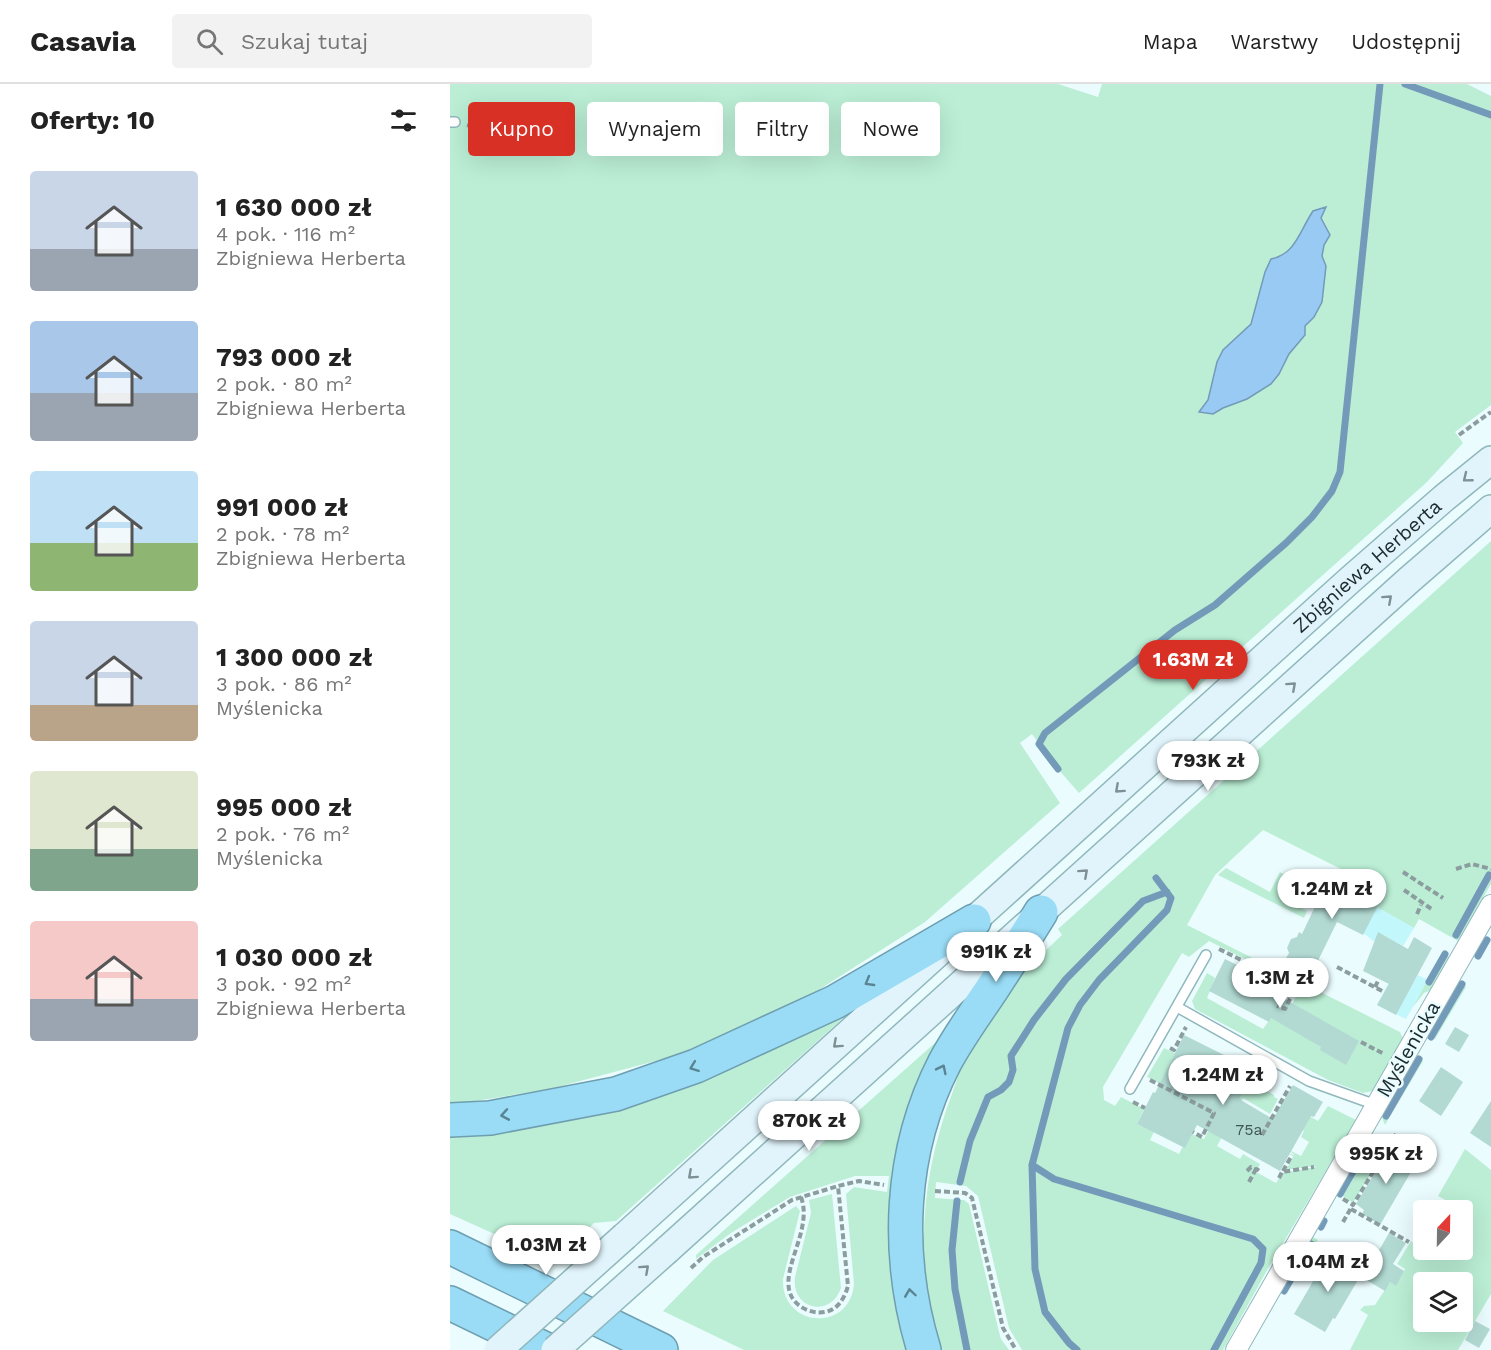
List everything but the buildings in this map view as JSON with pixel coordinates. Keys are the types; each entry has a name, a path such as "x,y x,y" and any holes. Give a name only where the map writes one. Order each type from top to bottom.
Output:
{"highway":[{"path":"924,1350 913,1312 906,1246 906,1204 916,1142 928,1102 945,1062 971,1017 1041,912"},
{"path":"450,1120 490,1118 605,1096 696,1066 835,1002 974,921"},
{"path":"450,1247 661,1350"},
{"path":"450,1303 547,1350"}],"main road":[{"name":"Zbigniewa Herberta","path":"498,1350 1351,579 1491,460"},
{"name":"Zbigniewa Herberta","path":"555,1350 1417,573 1491,509"}],"street":[{"name":"Myślenicka","path":"1236,1350 1491,905"}],"lane":[{"path":"1130,1089 1206,955"},
{"path":"1177,1007 1309,1081 1376,1106"}],"path":[{"path":"1459,435 1491,412"},
{"path":"1456,869 1478,864 1491,869"},
{"path":"1403,872 1443,898"},
{"path":"1404,890 1433,910"},
{"path":"1417,914 1421,905"},
{"path":"1206,955 1212,945 1296,987 1285,1009 1277,1006"},
{"path":"1338,968 1384,992"},
{"path":"1375,987 1379,979"},
{"path":"1361,1042 1386,1054"},
{"path":"1224,1075 1234,1080 1245,1058"},
{"path":"1139,1074 1214,1113 1202,1137 1193,1132"},
{"path":"1262,1135 1292,1083"},
{"path":"1343,1222 1396,1134"},
{"path":"1279,1178 1292,1155"},
{"path":"1247,1171 1251,1167 1257,1168 1249,1182"},
{"path":"1282,1172 1314,1167"},
{"path":"691,1268 703,1257 792,1200 859,1181 888,1185"},
{"path":"801,1197 805,1214 789,1289 800,1306 813,1312 825,1312 838,1306 848,1286 838,1186"},
{"path":"935,1191 965,1193 972,1198 1003,1328 1016,1350"},
{"path":"1342,1199 1408,1242"},
{"path":"1316,1243 1334,1253"}],"shaded area":[{"path":"1326,207 1321,218 1330,235 1324,245 1322,256 1326,266 1322,302 1314,317 1305,326 1305,335 1289,354 1271,384 1247,399 1213,414 1199,412 1208,400 1217,362 1223,350 1251,324 1265,272 1271,259 1292,247 1313,211"},
{"path":"1377,907 1414,928 1403,946 1383,935 1375,942 1363,933"},
{"path":"1418,975 1428,980 1406,1019 1377,1005 1388,984 1407,993"}],"green space":[{"path":"450,84 1058,84 1098,97 1102,84 1467,84 1491,96 1491,405 1455,432 1463,443 1427,482 1079,793 1032,734 1020,743 1060,803 925,922 792,1007 697,1050 550,1089 450,1105"},
{"path":"1491,541 1491,884 1458,941 1419,919 1414,928 1377,907 1385,891 1263,830 1215,875 1187,925 1400,1032 1403,1039 1373,1091 1363,1093 1328,1080 1195,1009 1192,1001 1207,973 1215,978 1207,998 1263,1029 1271,1018 1288,1014 1300,987 1209,941 1189,957 1182,953 1103,1087 1104,1100 1115,1106 1121,1097 1144,1109 1137,1124 1154,1132 1150,1140 1179,1154 1192,1134 1204,1139 1218,1112 1147,1077 1164,1048 1175,1053 1168,1067 1235,1083 1247,1061 1259,1068 1251,1082 1278,1099 1270,1114 1243,1098 1217,1146 1240,1159 1243,1154 1260,1164 1256,1172 1276,1183 1282,1173 1316,1167 1286,1170 1294,1155 1291,1151 1301,1156 1309,1142 1301,1137 1304,1131 1276,1115 1283,1101 1318,1121 1328,1106 1356,1120 1266,1272 1223,1350 1022,1350 1009,1328 978,1196 966,1186 936,1182 935,1198 964,1200 969,1204 1001,1339 1009,1350 941,1350 932,1318 924,1252 924,1219 928,1187 942,1122 962,1064 1002,998 1023,973 1062,935 1058,929"},
{"path":"1226,868 1270,892 1280,872 1291,879 1281,898 1307,911 1304,918 1218,875"},
{"path":"1442,953 1450,957 1431,990 1424,993 1413,1007"},
{"path":"1458,982 1466,987 1435,1039 1427,1035"},
{"path":"879,986 616,1221 594,1223 554,1261 450,1214 450,1130 481,1129"},
{"path":"945,1034 895,1280 907,1350 744,1350 663,1311 713,1260 796,1206 800,1211 783,1279 785,1295 793,1307 804,1315 816,1318 829,1317 841,1311 850,1300 854,1284 846,1194 854,1187 887,1192 889,1176 855,1176 790,1197 731,1233 696,1259 696,1255"},
{"path":"1414,1057 1423,1061 1385,1125 1381,1115"},
{"path":"1366,1140 1374,1144 1360,1169 1370,1175 1353,1203 1337,1192"},
{"path":"1465,1149 1491,1170 1491,1294 1473,1325 1473,1272 1413,1272 1413,1332 1469,1332 1458,1350 1350,1350 1368,1315 1360,1310 1364,1306 1375,1305 1390,1282 1396,1285 1405,1269 1397,1264 1411,1241 1413,1260 1473,1260 1473,1200 1445,1200 1438,1196"},
{"path":"832,1194 841,1288 836,1298 829,1304 821,1307 812,1306 799,1297 795,1288 795,1277 811,1213 809,1200"},
{"path":"1311,1236 1318,1240 1287,1293 1280,1289"}],"waterway":[{"path":"1058,769 1039,744 1045,733 1175,630 1215,605 1286,543 1312,517 1332,491 1340,472 1380,84"},
{"path":"1405,84 1491,115"},
{"path":"1456,935 1489,875"},
{"path":"1077,1350 1045,1312 1035,1269 1032,1165 1068,1028 1080,1005 1099,980 1167,910 1171,898 1156,878"},
{"path":"960,1182 970,1141 988,1097 1001,1090 1009,1082 1013,1070 1011,1056 1034,1020 1066,979 1143,901 1167,892"},
{"path":"1478,956 1487,940"},
{"path":"1429,982 1445,954"},
{"path":"1431,1037 1462,984"},
{"path":"1386,1116 1419,1059"},
{"path":"1340,1194 1370,1142"},
{"path":"1032,1165 1054,1179 1253,1239 1263,1249 1261,1263 1214,1350"},
{"path":"957,1201 952,1250 955,1289 967,1350"},
{"path":"1321,1227 1324,1221"},
{"path":"1284,1291 1311,1244"}]}
